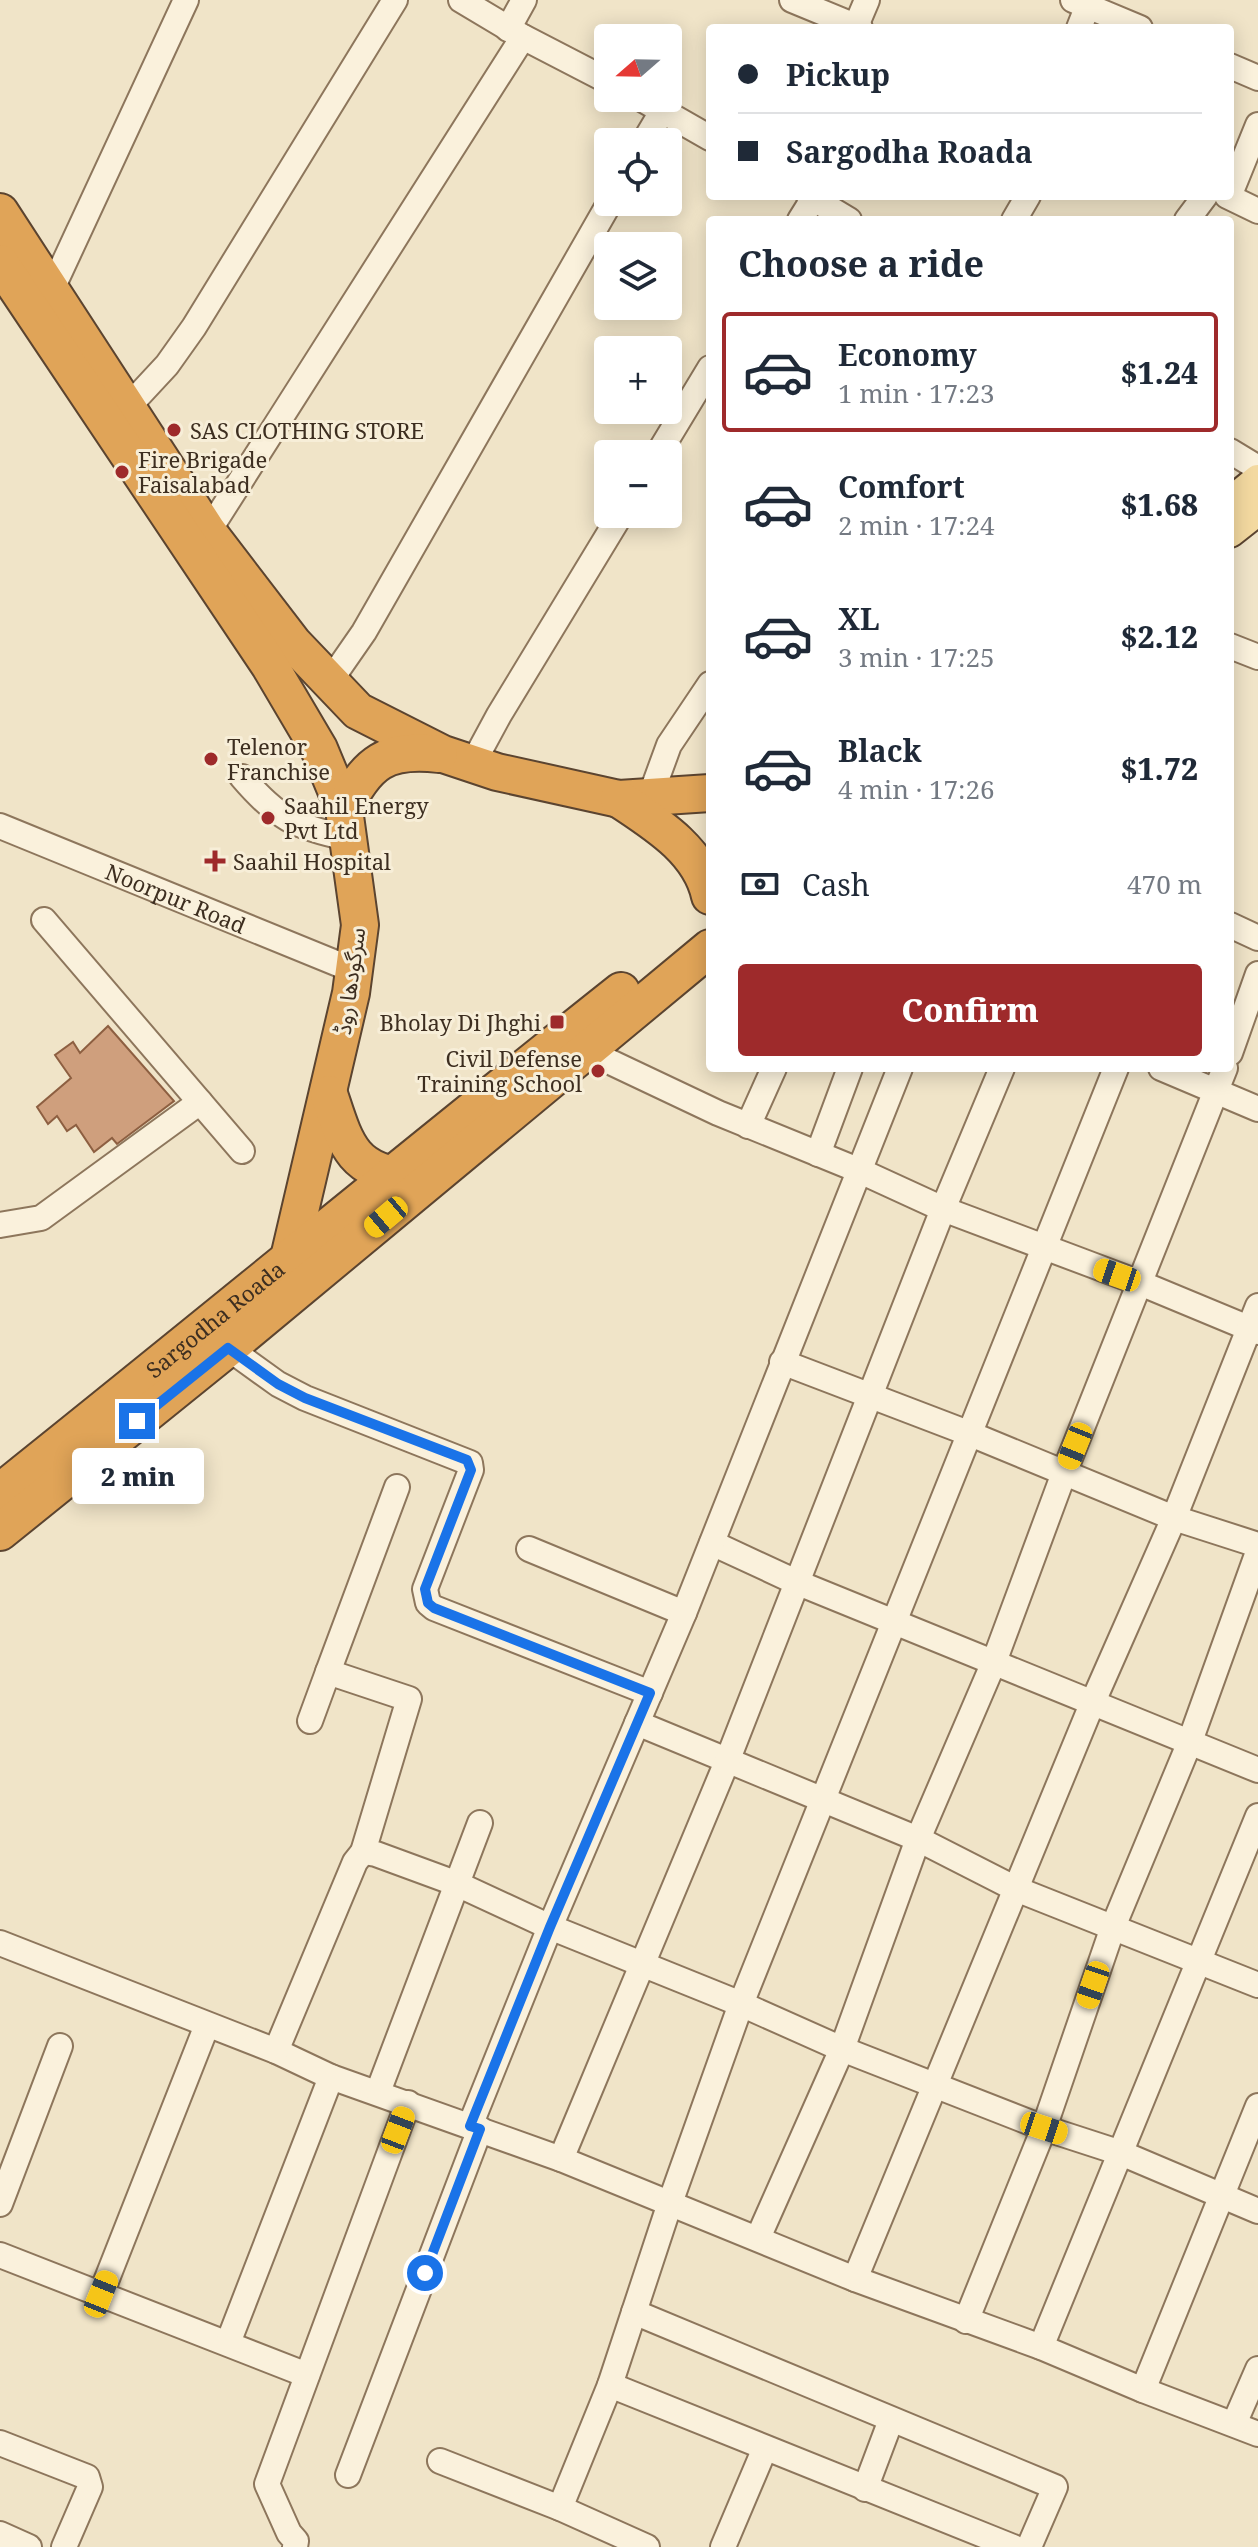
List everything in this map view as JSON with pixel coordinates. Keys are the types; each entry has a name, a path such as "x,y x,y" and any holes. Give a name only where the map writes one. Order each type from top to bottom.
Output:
{"highway":[{"path":"0,212 208,532 282,654"},
{"path":"0,263 282,654 330,681 358,711 458,760"},
{"name":"سرگودھا روڈ","path":"282,654 346,824 360,925 351,993 288,1262"},
{"path":"346,824 358,781 381,760 411,751 634,798 706,793"},
{"path":"634,798 697,866 706,887"},
{"name":"Sargodha Roada","path":"0,1492 706,924"},
{"name":"Sargodha Roada","path":"0,1532 228,1348 706,951"},
{"path":"329,1094 352,1152 371,1169 390,1176 431,1179"}],"main road":[{"path":"1234,500 1258,480"},
{"path":"1234,529 1258,510"}],"street":[{"path":"51,291 186,0"},
{"path":"128,407 167,365 194,327 395,0"},
{"path":"461,0 515,33 594,74"},
{"path":"208,532 515,33 524,0"},
{"path":"792,0 851,24"},
{"path":"859,24 867,0"},
{"path":"1083,9 1128,24"},
{"path":"1234,68 1258,78"},
{"path":"666,112 706,136"},
{"path":"1234,184 1258,125"},
{"path":"1234,199 1258,211"},
{"path":"817,200 843,216"},
{"path":"330,681 364,632 602,216"},
{"path":"666,440 706,375"},
{"path":"1234,453 1258,468"},
{"path":"458,760 499,715 613,528"},
{"path":"1234,648 1258,657"},
{"path":"634,798 706,690"},
{"path":"242,777 264,803 286,820 311,831 346,824"},
{"name":"Noorpur Road","path":"0,826 353,970"},
{"path":"44,920 242,1151"},
{"path":"1234,927 1258,938"},
{"path":"1234,1042 1258,974"},
{"path":"587,1051 748,1126 858,1170 943,1209 1255,1323 1092,1704 855,2279"},
{"path":"748,1126 772,1072"},
{"path":"818,1154 849,1072"},
{"path":"348,2475 550,1927 684,1613 898,1072"},
{"path":"561,2159 728,1759 943,1209 1000,1072"},
{"path":"560,2508 610,2385 670,2203 741,2004 1114,1072"},
{"path":"1183,1072 1221,1079 1258,1109"},
{"path":"758,2238 842,2049 918,1839 994,1662 1064,1473 1221,1079"},
{"path":"0,1225 41,1218 200,1102"},
{"path":"228,1348 278,1384 305,1398 470,1463 471,1470 425,1589 428,1603 434,1608 650,1693"},
{"path":"782,1362 968,1433 1174,1518 1258,1545"},
{"path":"310,1721 397,1487"},
{"path":"712,1543 796,1582 1258,1770"},
{"path":"529,1549 684,1613"},
{"path":"966,2321 1044,2128 1113,1927 1189,1744 1258,1552"},
{"path":"276,2051 355,1862 363,1852 409,1699 328,1672"},
{"path":"637,1723 918,1839 1016,1889 1258,1985"},
{"path":"1041,2347 1258,1816"},
{"path":"378,2092 480,1823"},
{"path":"363,1852 455,1883 550,1927 741,2004 842,2049 1044,2128 1121,2153 1258,2211"},
{"path":"0,1943 276,2051 331,2077 561,2159 855,2279 1041,2347 1258,2434"},
{"path":"101,2294 207,2025"},
{"path":"0,2204 60,2046"},
{"path":"228,2343 331,2077"},
{"path":"301,2545 289,2533 267,2484 408,2103"},
{"path":"1143,2390 1258,2106"},
{"path":"0,2255 307,2375"},
{"path":"634,2312 1055,2487 1029,2547"},
{"path":"1234,2424 1258,2369"},
{"path":"610,2385 1013,2547"},
{"path":"865,2489 891,2420"},
{"path":"0,2443 90,2480 90,2487 64,2547"},
{"path":"723,2547 765,2448"},
{"path":"440,2461 560,2508 647,2547"},
{"path":"0,2534 29,2547"}],"building":[{"path":"108,1026 174,1101 117,1144 112,1138 94,1152 76,1125 67,1131 57,1116 48,1124 37,1107 71,1078 55,1055 73,1042 80,1053"}],"place":[{"name":"SAS CLOTHING STORE","path":"174,430"},
{"name":"Fire Brigade Faisalabad","path":"122,472"},
{"name":"Telenor Franchise","path":"211,759"},
{"name":"Saahil Energy Pvt Ltd","path":"268,818"},
{"name":"Saahil Hospital","path":"215,861"},
{"name":"Bholay Di Jhghi","path":"557,1022"},
{"name":"Civil Defense Training School","path":"598,1071"}],"route":[{"path":"137,1421 228,1348 278,1384 305,1398 467,1460 471,1470 425,1589 428,1603 650,1693 550,1927 470,2126 480,2129 425,2273"}]}
